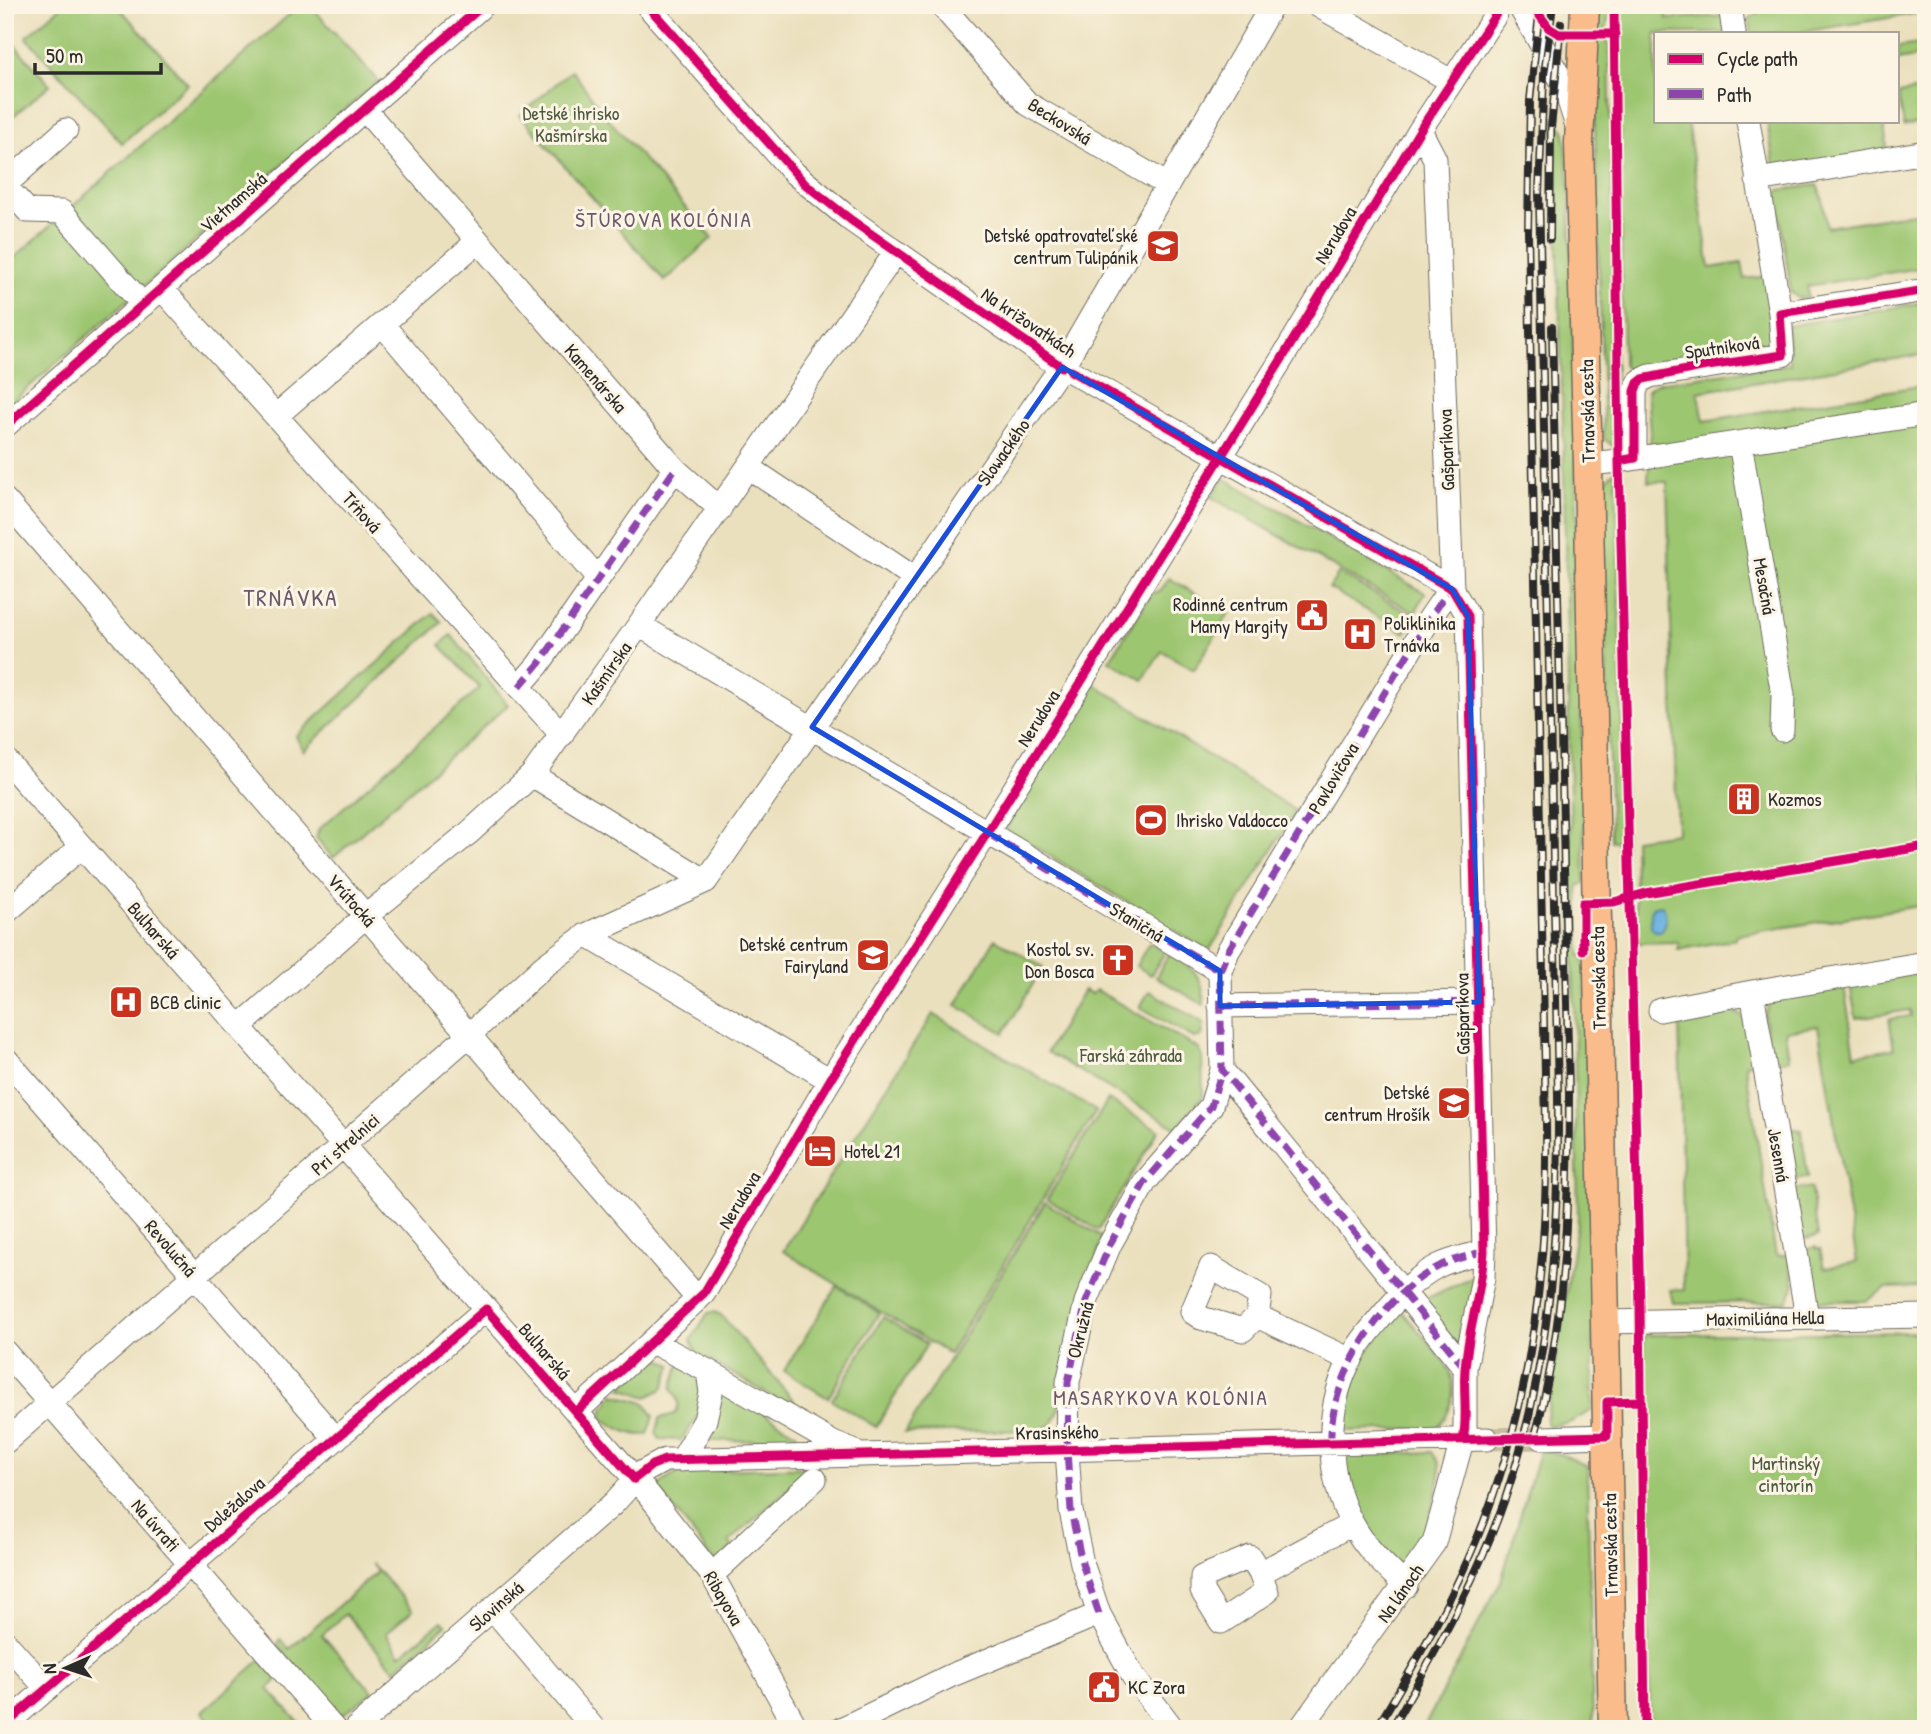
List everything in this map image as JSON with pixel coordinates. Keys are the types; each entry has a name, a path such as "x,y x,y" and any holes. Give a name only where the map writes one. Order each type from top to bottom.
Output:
{"main road":[{"name":"Trnavská cesta","path":"1585,5 1579,143 1588,464 1613,1729"}],"street":[{"name":"Vietnamská","path":"5,426 483,5"},
{"name":"Na križovatkách","path":"647,5 794,173 851,220 1062,367 1452,589"},
{"name":"Beckovská","path":"941,5 1028,104 1168,185"},
{"name":"Slowackého","path":"706,881 1062,367 1272,5"},
{"path":"1317,5 1451,81"},
{"path":"1519,5 1541,41 1570,99 1579,143"},
{"path":"1730,5 1734,32"},
{"name":"Nerudova","path":"576,1412 698,1299 830,1080 1283,357 1419,130 1496,14"},
{"path":"1541,41 1547,46 1565,46 1584,34"},
{"name":"Kamenárska","path":"365,110 675,469 720,509"},
{"name":"Sputniková","path":"1635,458 1634,395 1640,381 1650,376 1783,355 1780,313 1748,122"},
{"path":"66,130 5,185 28,211 62,212 143,305"},
{"name":"Gašparíkova","path":"1419,130 1435,159 1452,589 1468,616 1484,1251 1482,1278 1465,1368 1466,1417 1463,1440"},
{"path":"1757,180 1926,152"},
{"path":"276,416 478,241"},
{"name":"Kašmírska","path":"239,1027 366,916 470,832 532,775 720,509 896,252"},
{"name":"Tŕňová","path":"162,289 562,735"},
{"name":"Sputniková","path":"1780,313 1926,290"},
{"path":"382,324 598,579"},
{"path":"1588,464 1926,414"},
{"name":"Mesačná","path":"1740,443 1783,695 1782,730"},
{"path":"748,467 914,578"},
{"path":"519,687 538,665 675,469"},
{"name":"Vrútocká","path":"5,500 698,1299"},
{"name":"Pavlovičova","path":"1220,971 1228,951 1428,621 1452,589"},
{"name":"Staničná","path":"639,625 1220,971"},
{"name":"Bulharská","path":"5,760 634,1479"},
{"path":"532,775 706,881"},
{"path":"5,913 82,847"},
{"name":"Pri strelnici","path":"5,1442 544,966 586,935 706,881"},
{"path":"586,935 830,1080"},
{"path":"1660,1010 1926,962"},
{"path":"1220,971 1222,1070 1465,1368"},
{"name":"Jesenná","path":"1752,992 1807,1317"},
{"path":"1220,1006 1479,1002"},
{"name":"Revolučná","path":"5,1058 337,1438"},
{"name":"Okružná","path":"1174,1729 1133,1676 1099,1614 1082,1563 1071,1511 1067,1450 1068,1382 1086,1302 1110,1244 1145,1182 1212,1107 1222,1070"},
{"path":"1406,1586 1372,1554 1352,1524 1340,1491 1331,1443 1338,1395 1356,1349 1401,1292 1438,1266 1484,1251"},
{"name":"Doležalova","path":"5,1725 486,1309"},
{"path":"1256,1315 1351,1360"},
{"name":"Maximiliána Hella","path":"1605,1322 1926,1316"},
{"path":"652,1342 833,1443 859,1454"},
{"name":"Na úvrati","path":"5,1352 334,1729"},
{"path":"682,1460 705,1420 710,1393 708,1371"},
{"path":"1542,1438 1607,1436"},
{"name":"Krasinského","path":"634,1479 652,1465 665,1460 1487,1439"},
{"name":"Na lánoch","path":"1300,1729 1434,1544 1463,1440"},
{"name":"Ribayova","path":"634,1479 649,1494 712,1575 797,1729"},
{"name":"Slovinská","path":"355,1729 614,1503 634,1479"},
{"path":"712,1575 815,1479"},
{"path":"1260,1573 1352,1524"},
{"path":"492,1609 594,1729"},
{"path":"841,1729 950,1676 1099,1614"},
{"path":"5,1642 47,1689"}],"highlighted area":[{"path":"1062,367 1452,589 1468,616 1479,1002 1220,1006 1220,971 812,727"}],"green space":[{"path":"63,5 117,5 188,84 122,143 26,37"},
{"path":"300,5 310,5 378,81 5,408 5,266"},
{"path":"1597,5 1610,5 1606,31 1597,32"},
{"path":"1618,5 1655,5 1666,9 1667,19 1724,16 1727,32 1654,32 1654,122 1687,122 1710,268 1742,263 1745,279 1767,276 1772,340 1761,347 1631,370 1623,365"},
{"path":"1797,5 1926,5 1926,12 1802,32 1752,32 1749,19 1761,11"},
{"path":"5,34 50,85 5,123"},
{"path":"1595,38 1604,39 1609,46 1617,449 1604,439 1593,58"},
{"path":"1926,43 1926,55 1899,60 1899,47"},
{"name":"Detské ihrisko Kašmírska","path":"572,70 603,113 712,238 665,281 520,115"},
{"path":"1926,89 1926,122 1904,126 1899,94"},
{"path":"1554,118 1565,132 1570,197 1585,884 1578,885 1580,955 1584,957 1594,1296 1592,1410 1571,1422 1548,1426 1546,1423 1578,1217 1563,426"},
{"path":"1767,122 1883,122 1888,152 1775,171"},
{"path":"1817,185 1822,196 1827,227 1926,211 1926,267 1807,286 1808,297 1799,299 1791,292 1777,196 1780,190"},
{"path":"1926,302 1926,354 1698,392 1704,421 1926,385 1926,905 1736,935 1736,939 1678,950 1678,942 1636,943 1634,839 1677,833 1667,482 1648,482 1650,433 1647,390 1657,383 1790,364 1787,326"},
{"path":"1616,471 1625,854 1618,854 1617,841 1611,841 1602,489 1610,475"},
{"path":"1224,478 1425,593 1415,613 1211,497"},
{"path":"1339,573 1415,617 1405,633 1329,588"},
{"path":"1169,578 1229,613 1194,670 1162,651 1143,680 1109,661 1152,593 1161,591"},
{"path":"433,613 442,622 303,751 296,736"},
{"path":"451,635 508,705 333,858 316,838 319,829 480,688 440,645"},
{"name":"Ihrisko Valdocco","path":"1094,684 1296,811 1209,951 1005,829"},
{"path":"995,939 1043,967 1004,1033 956,1005"},
{"path":"1149,943 1165,952 1151,975 1136,966"},
{"path":"1169,954 1196,974 1202,986 1204,1005 1156,977"},
{"path":"1926,966 1926,1032 1920,1033 1926,1068 1926,1287 1886,1288 1866,1301 1815,1301 1802,1250 1816,1247 1820,1249 1824,1268 1857,1262 1818,1026 1785,1031 1789,1059 1771,1063 1764,1016 1772,999 1843,980 1855,1055 1894,1049 1889,1019 1911,1016 1910,1010 1856,1018 1849,980"},
{"name":"Farská záhrada","path":"1084,990 1092,994 1096,990 1199,1049 1202,1057 1203,1096 1177,1128 1047,1052"},
{"path":"1149,991 1204,1023 1202,1036 1194,1038 1140,1007"},
{"path":"1721,1006 1743,1016 1750,1029 1756,1062 1745,1064 1776,1256 1789,1255 1794,1287 1787,1302 1673,1303 1670,1290 1684,1289 1679,1012"},
{"path":"933,1014 1096,1111 949,1354 783,1251"},
{"path":"1108,1100 1159,1130 1098,1230 1047,1199"},
{"path":"1801,1130 1808,1177 1791,1181 1783,1131"},
{"path":"1811,1189 1818,1236 1800,1240 1793,1190"},
{"path":"1045,1202 1102,1237 1057,1415 1051,1425 1041,1430 905,1433"},
{"path":"1476,1275 1461,1351 1421,1301"},
{"path":"837,1286 879,1313 828,1398 784,1371"},
{"path":"1400,1309 1449,1369 1453,1389 1445,1418 1435,1429 1342,1431 1348,1394 1360,1364"},
{"path":"708,1313 721,1315 796,1403 795,1410 696,1352 691,1340"},
{"path":"883,1317 927,1344 876,1427 832,1400"},
{"name":"Martinský cintorín","path":"1926,1332 1926,1729 1650,1729 1644,1335"},
{"path":"661,1359 672,1365 663,1389 647,1397 621,1388 646,1362"},
{"path":"679,1365 694,1374 701,1385 703,1410 681,1440 660,1439 656,1433 660,1418 675,1414 678,1407 672,1388"},
{"path":"715,1384 796,1433 797,1437 794,1440 705,1441"},
{"path":"614,1394 645,1403 654,1417 648,1434 631,1433 603,1419 603,1409"},
{"path":"1540,1449 1563,1455 1587,1466 1593,1729 1423,1729 1501,1581"},
{"path":"1432,1452 1440,1464 1440,1476 1422,1551 1410,1568 1398,1569 1372,1537 1351,1497 1342,1456"},
{"path":"814,1467 812,1478 796,1482 729,1542 733,1547 715,1562 658,1488 681,1471"},
{"path":"371,1563 413,1610 386,1633 400,1655 442,1621 446,1625 395,1670 345,1614 322,1635 373,1692 342,1715 337,1713 277,1645 280,1639 289,1649 377,1572"},
{"path":"261,1660 278,1679 268,1689 305,1729 199,1729 209,1720 202,1712"}],"water":[{"path":"1662,905 1666,914 1665,925 1662,931 1655,931 1651,927 1651,911 1654,906"}],"tunnel":[{"path":"1487,1439 1542,1438"}],"railway":[{"path":"1376,1729 1448,1601 1484,1521 1515,1424 1526,1375 1540,1276 1546,1124 1528,232 1530,101 1540,5"},
{"path":"1391,1729 1469,1586 1506,1496 1533,1397 1554,1247 1558,1094 1539,192 1544,75 1553,5"},
{"path":"1550,239 1551,128 1561,23"},
{"path":"1534,1440 1553,1355 1559,1311 1569,1137 1552,327"}],"marked path":[{"path":"519,687 538,665 675,469"},
{"path":"1455,595 1452,589 1428,621 1228,951 1220,971 1222,1070 1465,1368"},
{"path":"987,833 1220,971"},
{"path":"1220,1006 1479,1002"},
{"path":"1099,1614 1082,1563 1071,1511 1067,1450 1068,1382 1086,1302 1110,1244 1145,1182 1211,1106 1222,1070"},
{"path":"1331,1443 1332,1418 1339,1393 1362,1342 1379,1318 1397,1297 1417,1280 1443,1264 1484,1251"}],"cycle path":[{"path":"5,426 483,5"},
{"path":"647,5 805,184 851,220 1062,367"},
{"path":"1532,5 1549,28 1559,34 1615,34"},
{"path":"1614,5 1619,461 1640,1306 1645,1729"},
{"path":"576,1412 704,1293 830,1080 1283,357 1420,130 1496,14"},
{"path":"1619,461 1635,458 1635,391 1643,379 1783,355 1780,313 1926,290"},
{"path":"1071,371 1452,589 1468,616 1484,1251 1467,1354 1463,1440"},
{"path":"1583,950 1583,903 1614,902 1646,893 1926,846"},
{"path":"5,1725 486,1309 634,1479 652,1465 665,1460 1607,1436 1607,1402 1640,1401"}],"place":[{"name":"Detské opatrovateľské centrum Tulipánik","path":"1163,246"},
{"name":"Rodinné centrum Mamy Margity","path":"1312,615"},
{"name":"Poliklinika Trnávka","path":"1360,634"},
{"name":"Kozmos","path":"1744,799"},
{"name":"Ihrisko Valdocco","path":"1151,820"},
{"name":"Detské centrum Fairyland","path":"873,955"},
{"name":"Kostol sv. Don Bosca","path":"1118,960"},
{"name":"BCB clinic","path":"126,1002"},
{"name":"Detské centrum Hrošík","path":"1454,1103"},
{"name":"Hotel 21","path":"820,1151"},
{"name":"KC Zora","path":"1104,1687"}],"district":[{"name":"ŠTÚROVA KOLÓNIA","path":"664,220"},
{"name":"TRNÁVKA","path":"291,598"},
{"name":"MASARYKOVA KOLÓNIA","path":"1161,1398"}]}
